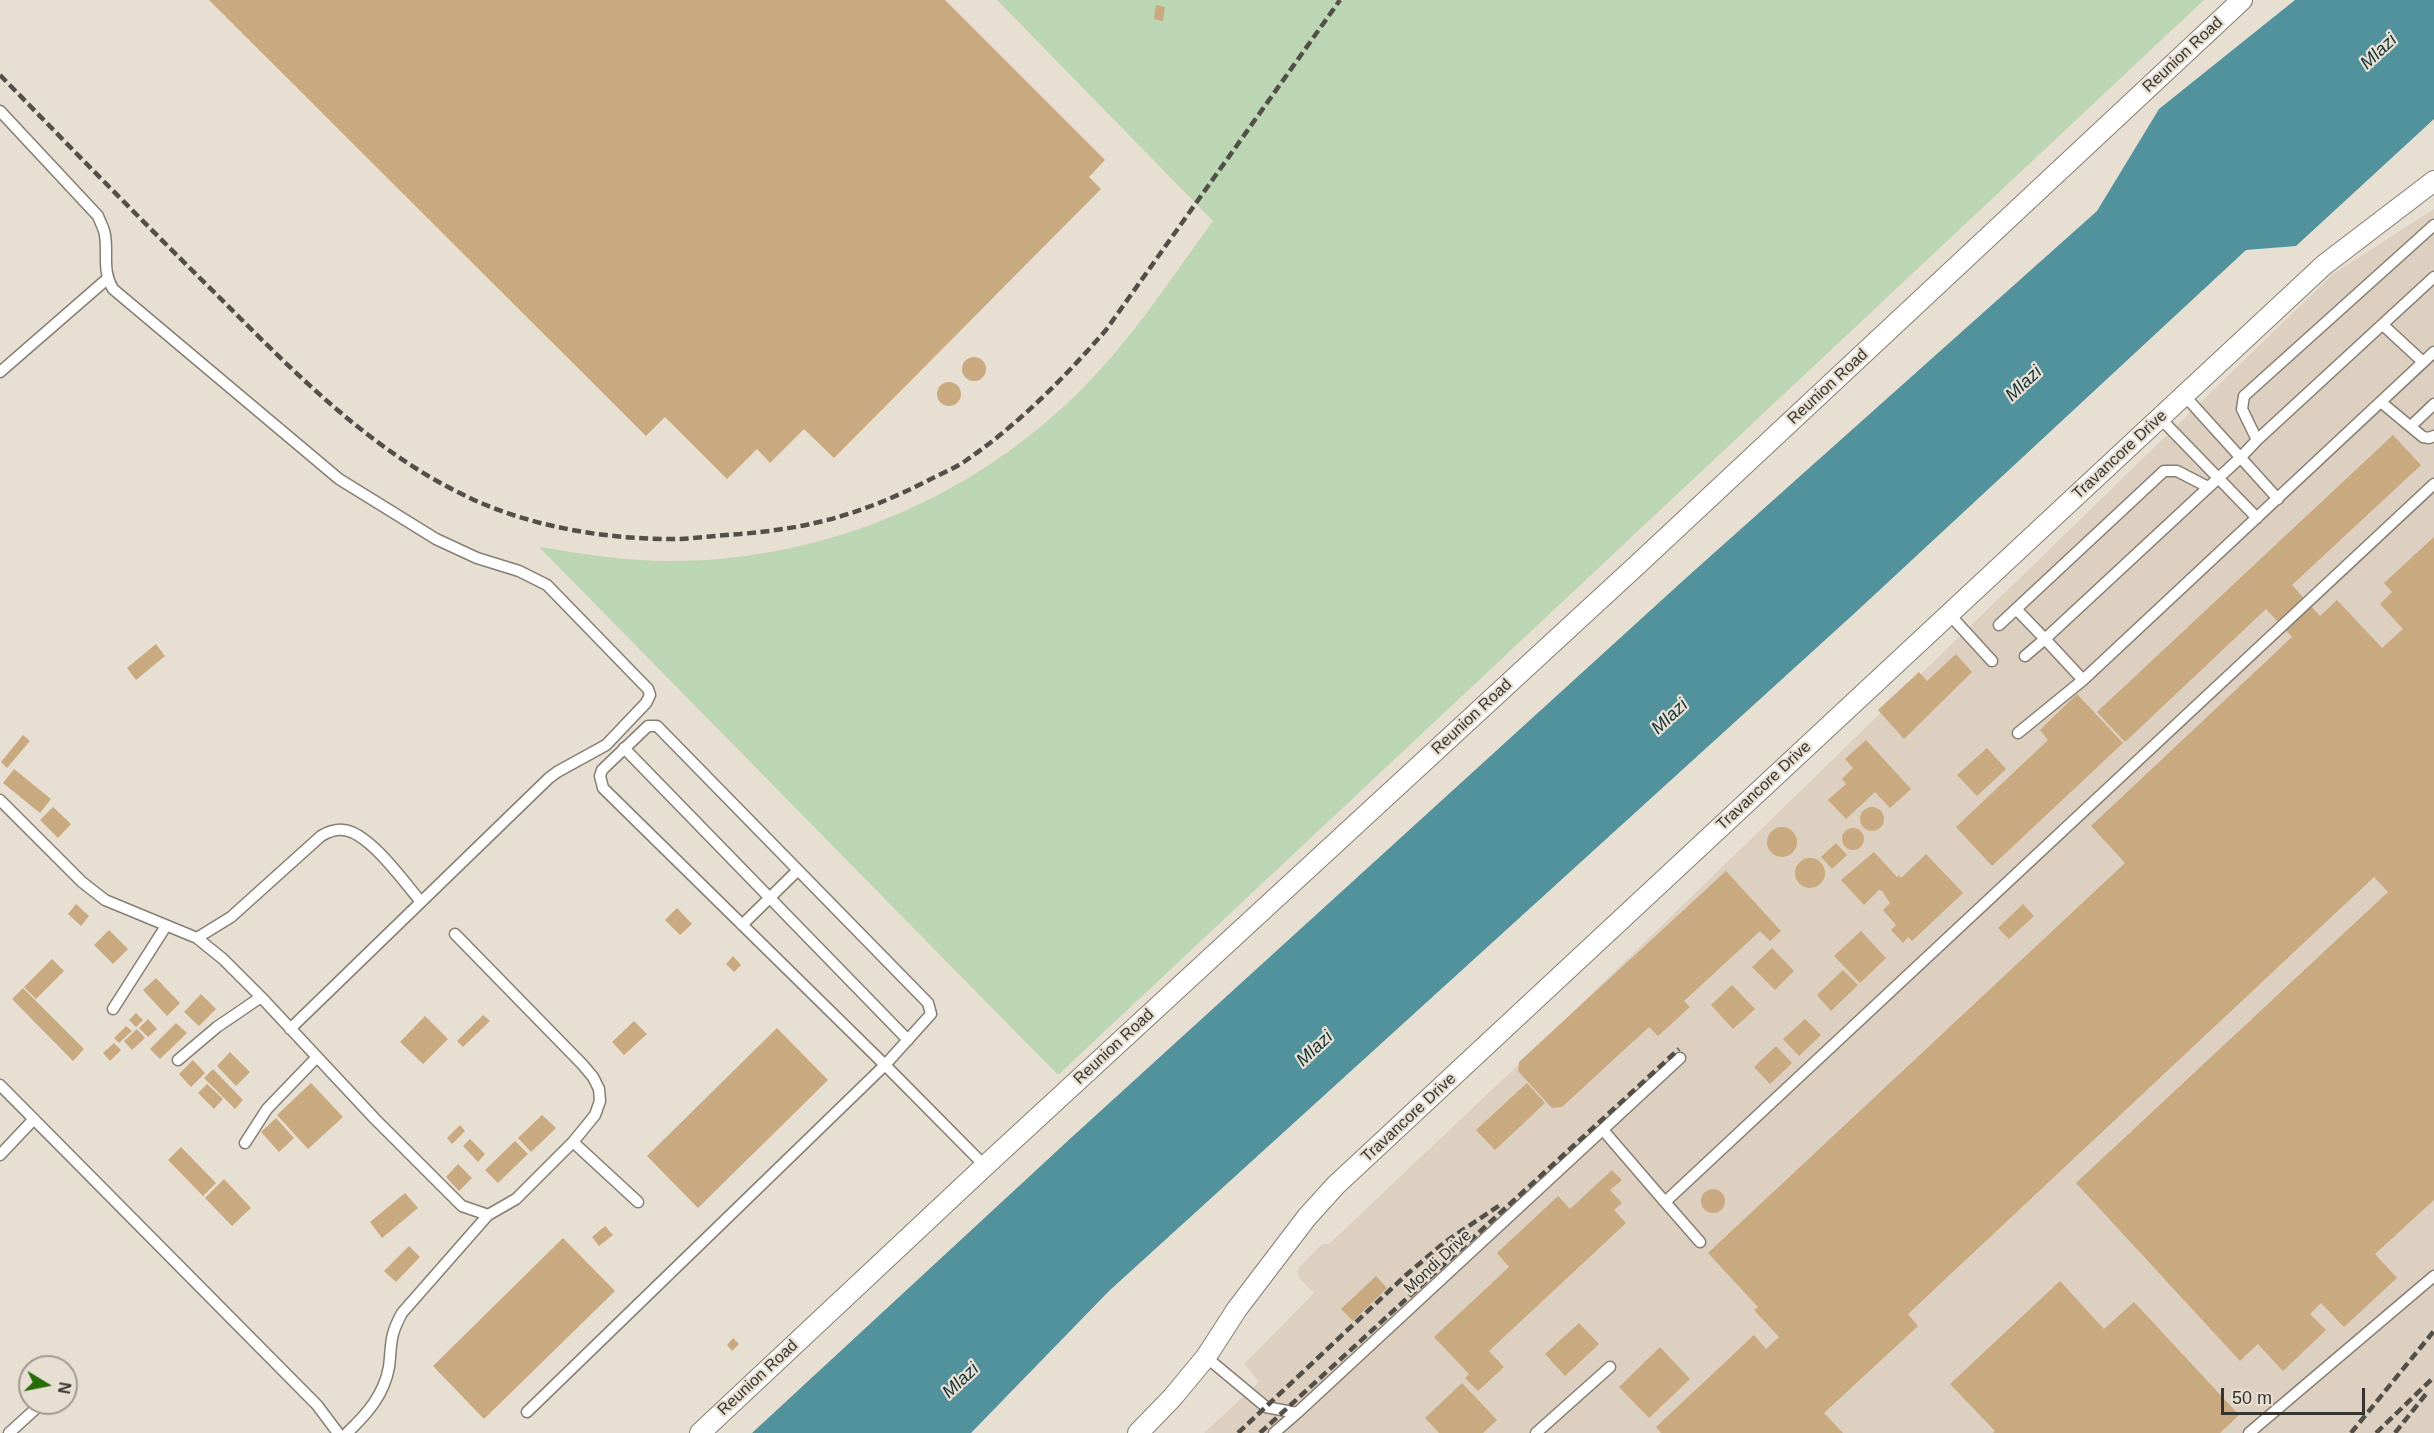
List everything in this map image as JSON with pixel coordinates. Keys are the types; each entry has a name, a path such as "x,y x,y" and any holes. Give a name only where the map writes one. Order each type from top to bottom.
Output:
{"street":[{"name":"Reunion Road","path":"700,1433 2242,0"},
{"name":"Travancore Drive","path":"1138,1433 1172,1398 1206,1357 1237,1309 1307,1217 1336,1185 2324,265 2434,181"}],"lane":[{"path":"0,111 98,216 105,232 107,279 113,289 339,479 436,539 477,558 519,571 547,585 648,689 650,695 646,703 606,745 557,772 290,1029"},
{"path":"2257,440 2242,409 2244,396 2434,225"},
{"path":"2025,656 2434,277"},
{"path":"0,372 107,279"},
{"path":"2383,325 2423,362"},
{"path":"2018,733 2083,680 2434,352"},
{"path":"2184,395 2278,499"},
{"path":"2382,403 2423,437 2434,436"},
{"path":"2410,426 2434,404"},
{"path":"2160,418 2257,518"},
{"path":"1999,625 2164,471 2176,471 2208,487"},
{"path":"1665,1202 2434,484"},
{"path":"2016,609 2083,680"},
{"path":"1949,614 1992,661"},
{"path":"527,1412 885,1065 931,1014 928,1003 657,726 648,726 602,770 600,776 603,788 885,1065 985,1166"},
{"path":"624,748 908,1040"},
{"path":"0,800 82,882 97,894 134,913 197,938 223,959 375,1119 462,1206 488,1215"},
{"path":"197,938 231,917 321,836 331,831 345,829 369,842 421,902"},
{"path":"742,925 797,871"},
{"path":"113,1009 166,926"},
{"path":"347,1433 379,1397 389,1365 389,1348 393,1329 402,1313 488,1215 516,1199 573,1142 595,1115 600,1101 599,1089 593,1077 455,934"},
{"path":"178,1060 217,1027 261,997"},
{"path":"245,1143 267,1109 317,1057"},
{"name":"Mondi Drive","path":"1274,1433 1680,1058"},
{"path":"0,1085 317,1405 338,1433"},
{"path":"0,1155 34,1119"},
{"path":"1603,1130 1700,1242"},
{"path":"573,1142 638,1202"},
{"path":"2249,1433 2434,1276"},
{"path":"1206,1357 1266,1407 1297,1413"},
{"path":"1536,1433 1610,1367"},
{"path":"9,1433 29,1415"}],"shaded area":[{"path":"2434,209 2434,1433 1204,1433 1259,1382 1244,1364 1314,1293 1299,1278 1297,1272 1299,1267 1322,1244 1329,1244 1518,1065 2333,274"}],"green space":[{"path":"997,0 2204,0 1058,1075 539,547 588,555 670,561 730,558 790,548 848,533 903,512 957,485 1008,452 1055,415 1114,354 1144,317 1213,221"}],"water":[{"name":"Mlazi","path":"2295,0 2434,0 2434,119 2296,246 2246,250 1857,611 1109,1291 971,1433 752,1433 1072,1137 1686,578 2097,211 2159,109"}],"building":[{"path":"209,0 945,0 1105,160 1089,177 1101,189 834,458 804,429 770,463 757,449 727,479 665,417 646,436"},
{"path":"1156,5 1165,7 1163,21 1154,19"},
{"path":"974,357 982,361 986,369 982,377 974,381 966,377 962,369 966,361"},
{"path":"949,382 958,385 961,394 958,403 949,406 940,403 937,394 940,385"},
{"path":"2393,435 2421,465 2292,585 2320,616 2337,600 2382,648 2403,629 2380,604 2392,592 2384,583 2434,537 2434,1200 2375,1254 2397,1278 2344,1327 2321,1303 2310,1314 2326,1330 2283,1371 2258,1344 2240,1361 2076,1183 2388,892 2374,877 1908,1314 1918,1326 1824,1413 1843,1433 1661,1433 1656,1427 1754,1335 1766,1349 1779,1337 1754,1310 1758,1307 1708,1253 2125,863 2091,826 2292,637 2266,609 2125,742 2097,712"},
{"path":"156,644 165,656 136,680 127,668"},
{"path":"1956,654 1972,672 1904,739 1878,710 1919,672 1927,681"},
{"path":"2077,694 2123,743 1992,866 1956,827 2048,740 2040,730"},
{"path":"23,735 30,741 7,768 1,762"},
{"path":"1866,740 1911,789 1890,808 1875,792 1846,819 1828,800 1846,784 1842,779 1853,768 1845,759"},
{"path":"1987,748 2006,769 1977,796 1957,775"},
{"path":"14,769 51,799 40,813 3,783"},
{"path":"53,807 71,824 58,838 40,820"},
{"path":"1872,807 1881,810 1884,819 1881,828 1872,831 1863,828 1860,819 1863,810"},
{"path":"1782,827 1792,832 1797,842 1792,852 1782,857 1772,852 1767,842 1772,832"},
{"path":"1853,828 1861,831 1864,839 1861,847 1853,850 1845,847 1842,839 1845,831"},
{"path":"1836,843 1847,855 1832,869 1821,857"},
{"path":"1874,852 1897,877 1899,875 1901,878 1926,854 1963,893 1912,941 1908,937 1903,943 1891,930 1896,925 1883,910 1890,903 1882,891 1879,890 1864,905 1841,880"},
{"path":"1810,858 1816,859 1824,867 1824,879 1816,887 1810,888 1804,887 1796,879 1795,873 1796,867 1804,859"},
{"path":"1726,871 1781,931 1770,941 1760,931 1684,1001 1690,1007 1658,1036 1649,1027 1562,1107 1552,1108 1518,1071 1519,1062"},
{"path":"76,904 89,916 81,926 68,914"},
{"path":"2023,904 2034,916 2009,939 1998,928"},
{"path":"677,908 692,924 680,935 665,920"},
{"path":"109,930 128,949 113,964 94,945"},
{"path":"1861,931 1886,958 1860,983 1834,956"},
{"path":"1772,948 1794,971 1775,990 1752,967"},
{"path":"733,956 741,965 734,972 726,964"},
{"path":"52,959 64,971 36,999 24,987"},
{"path":"1843,970 1858,985 1831,1011 1817,995"},
{"path":"156,978 180,1003 167,1016 143,990"},
{"path":"1732,985 1755,1009 1733,1029 1711,1005"},
{"path":"23,988 84,1049 73,1061 12,999"},
{"path":"201,994 216,1009 199,1026 184,1012"},
{"path":"136,1013 143,1020 136,1027 129,1020"},
{"path":"483,1015 490,1021 463,1047 457,1041"},
{"path":"425,1016 448,1039 423,1064 400,1042"},
{"path":"148,1019 157,1029 148,1037 139,1028"},
{"path":"1805,1019 1821,1035 1799,1056 1783,1039"},
{"path":"634,1021 647,1034 624,1055 612,1042"},
{"path":"176,1023 187,1033 160,1059 150,1049"},
{"path":"126,1026 132,1031 119,1043 114,1038"},
{"path":"777,1028 828,1080 698,1208 647,1156"},
{"path":"137,1029 145,1038 132,1050 124,1041"},
{"path":"114,1043 121,1050 110,1061 103,1053"},
{"path":"1776,1046 1792,1063 1770,1084 1754,1067"},
{"path":"230,1052 250,1072 236,1086 217,1066"},
{"path":"193,1060 205,1073 191,1087 179,1074"},
{"path":"213,1069 243,1100 235,1109 204,1078"},
{"path":"311,1083 343,1117 308,1149 277,1115"},
{"path":"1527,1083 1545,1103 1495,1150 1476,1130"},
{"path":"207,1084 223,1099 214,1109 198,1093"},
{"path":"542,1115 556,1128 531,1152 518,1138"},
{"path":"276,1118 294,1138 279,1152 261,1132"},
{"path":"460,1125 465,1131 452,1144 447,1138"},
{"path":"470,1139 485,1154 478,1162 463,1146"},
{"path":"515,1141 528,1154 498,1183 485,1170"},
{"path":"181,1147 216,1183 203,1196 168,1160"},
{"path":"458,1164 472,1178 459,1191 446,1177"},
{"path":"1612,1170 1622,1180 1610,1190 1622,1203 1614,1210 1626,1223 1489,1351 1504,1367 1478,1391 1465,1378 1469,1374 1434,1337 1509,1267 1497,1253 1558,1196 1570,1209"},
{"path":"224,1179 251,1208 232,1226 205,1198"},
{"path":"1713,1189 1721,1193 1725,1201 1721,1209 1713,1213 1705,1209 1701,1201 1705,1193"},
{"path":"405,1193 418,1208 382,1238 370,1222"},
{"path":"605,1226 613,1235 599,1246 592,1237"},
{"path":"563,1238 615,1291 484,1419 433,1366"},
{"path":"409,1246 420,1257 396,1282 384,1271"},
{"path":"1376,1276 1387,1288 1353,1321 1341,1309"},
{"path":"2060,1281 2104,1329 2134,1302 2239,1415 2220,1433 1993,1433 1995,1431 1950,1384"},
{"path":"1579,1323 1599,1344 1565,1376 1545,1354"},
{"path":"733,1338 739,1344 732,1351 727,1345"},
{"path":"1660,1347 1690,1379 1649,1418 1619,1387"},
{"path":"1462,1383 1497,1420 1483,1433 1439,1433 1425,1418"}],"railway":[{"path":"0,75 305,382 371,437 406,462 442,484 481,503 529,520 604,535 680,539 790,528 858,511 903,493 958,465 1006,430 1058,382 1106,330 1340,0"},
{"path":"1260,1433 1679,1049"},
{"path":"1238,1433 1406,1275 1445,1242 1500,1205"},
{"path":"2351,1433 2434,1331"},
{"path":"2376,1433 2434,1377"},
{"path":"2395,1433 2426,1394"}]}
